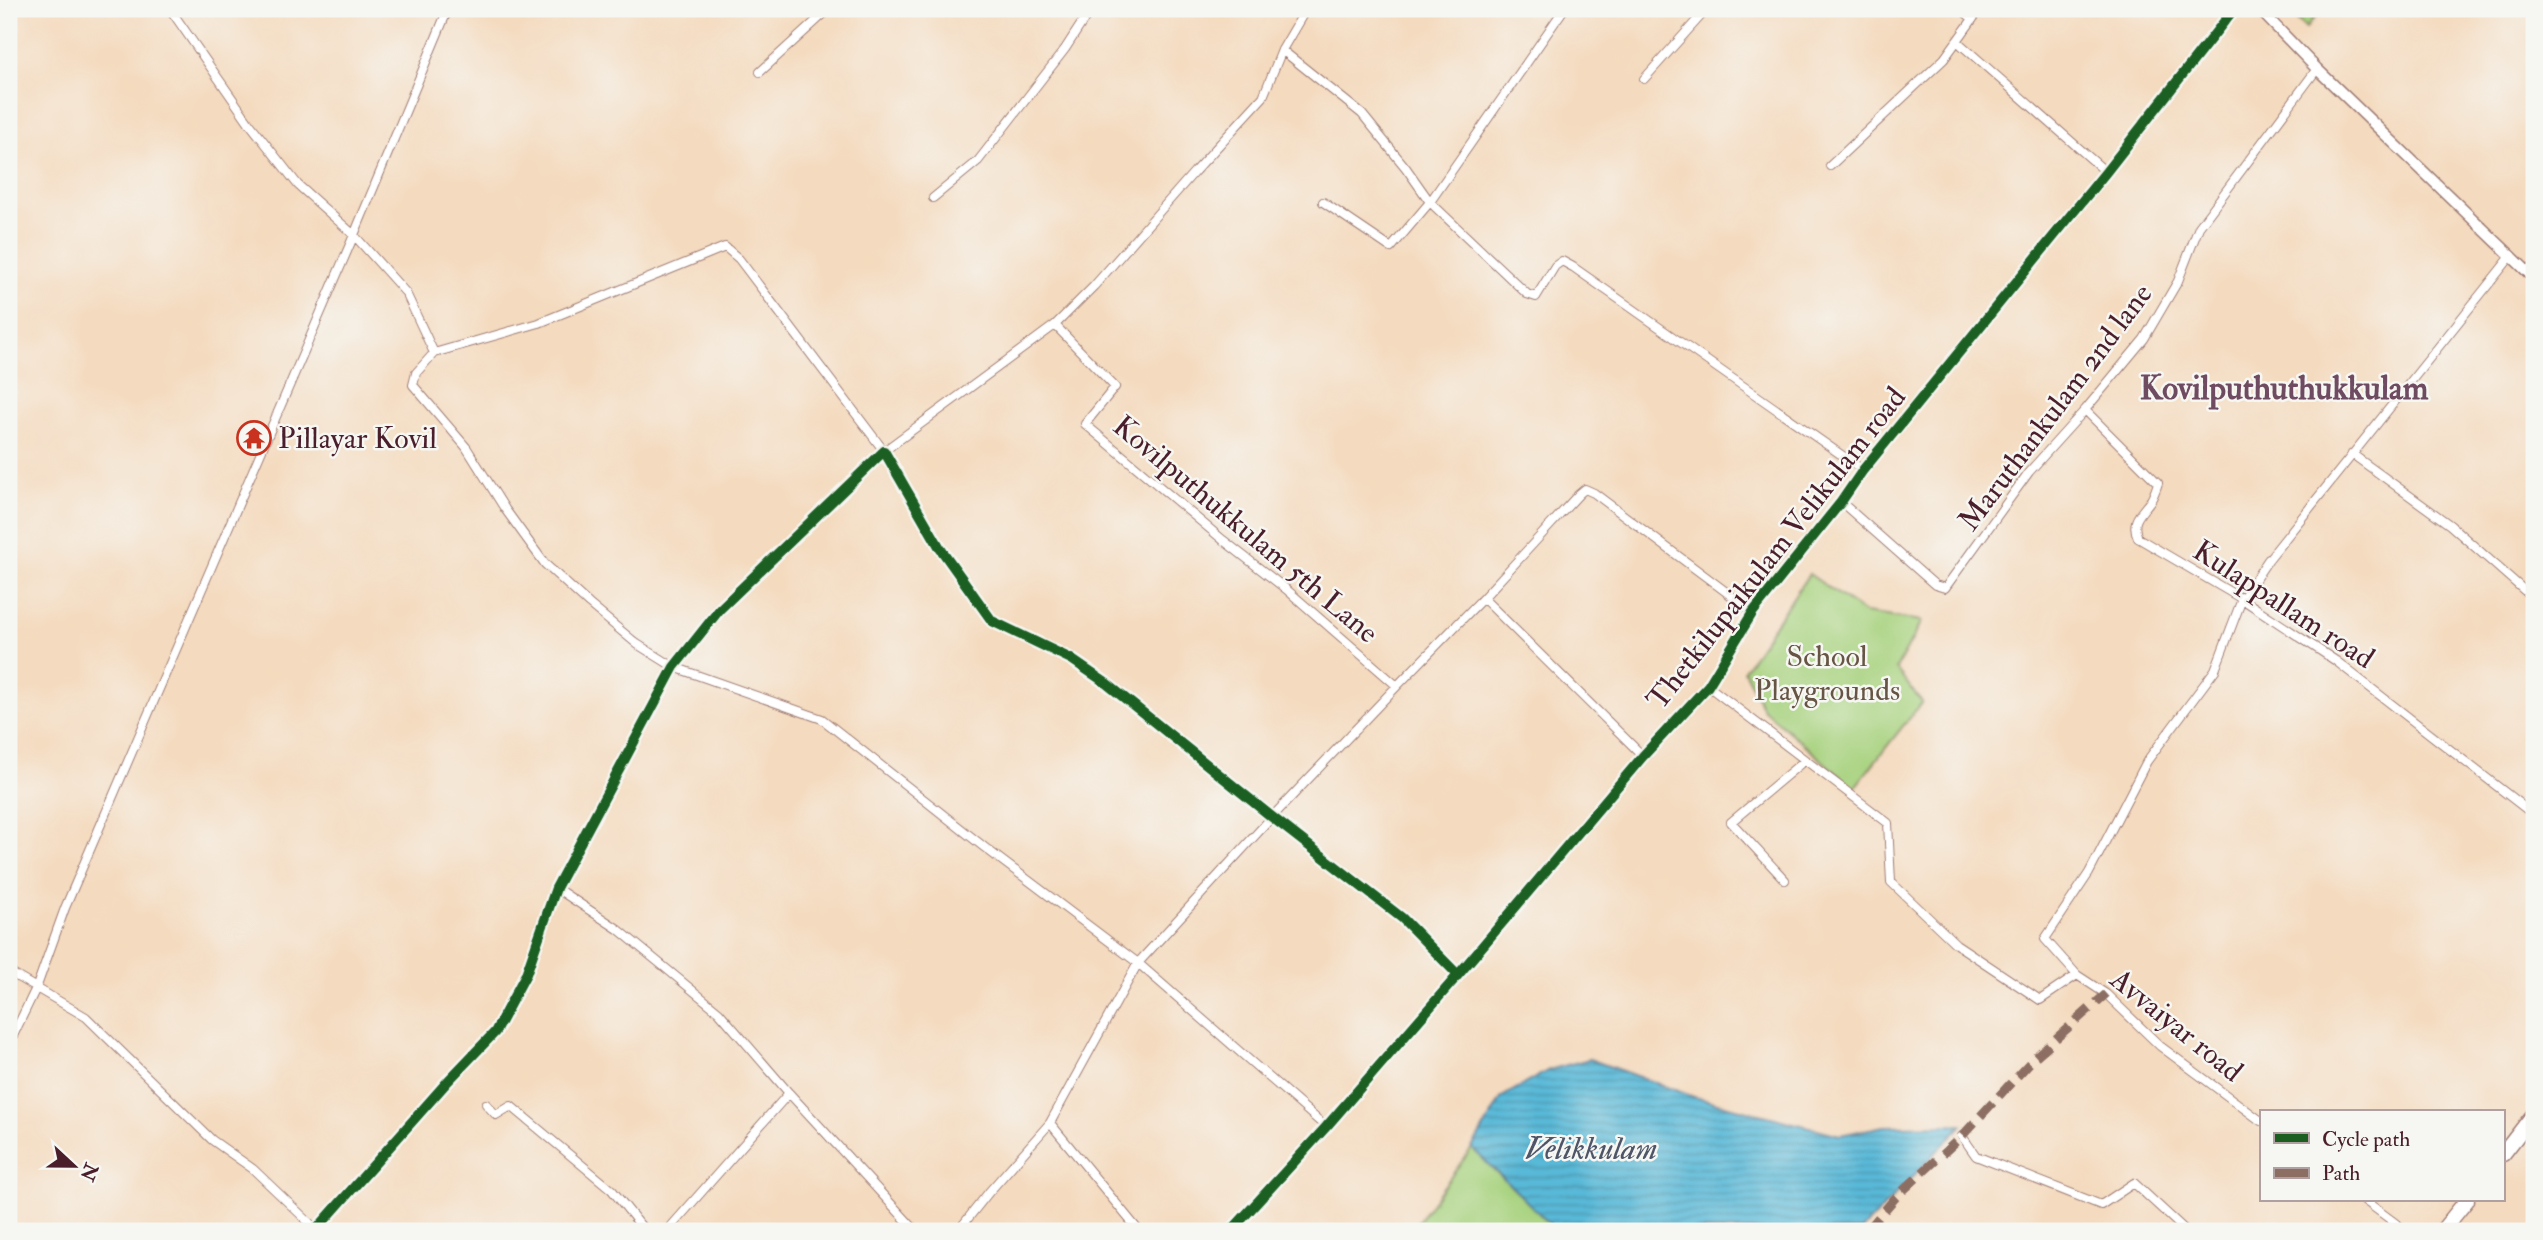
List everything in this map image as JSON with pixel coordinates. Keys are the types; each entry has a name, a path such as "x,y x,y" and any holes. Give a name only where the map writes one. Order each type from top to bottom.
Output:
{"highway":[{"path":"2504,1153 2534,1114"},
{"path":"2450,1228 2466,1202"}],"street":[{"path":"170,9 250,124 298,185 354,235 406,293 434,353"},
{"path":"9,1044 37,986 65,908 448,9"},
{"path":"760,72 829,9"},
{"path":"933,198 978,161 1065,50 1091,9"},
{"path":"9,972 86,1017 212,1140 253,1169 317,1231 448,1081 495,1032 526,974 556,888 674,667 720,609 884,451 1055,325 1094,286 1263,97 1282,50 1306,9"},
{"path":"1323,202 1391,248 1430,202 1563,9"},
{"path":"1644,79 1707,9"},
{"path":"1961,9 1973,19"},
{"path":"1830,166 1944,59 1980,9"},
{"name":"Thetkilupaikulam Velikulam road","path":"1231,1231 1458,975 1643,756 1708,686 1753,612 1841,502 1863,470 2106,172 2234,9"},
{"path":"2259,9 2317,69 2534,278"},
{"path":"1958,42 2106,172"},
{"path":"1282,50 1362,114 1430,202 1527,294 1536,298 1555,266 1562,261 1863,470"},
{"name":"Maruthankulam 2nd lane","path":"1841,502 1935,584 1945,588 2029,472 2144,339 2178,281 2199,227 2317,69"},
{"path":"1326,1126 1138,963 984,847 822,719 674,667 637,644 545,564 505,509 466,447 413,385 416,373 434,353 539,323 725,247 739,259 884,451 940,548 992,621 1070,659 1106,683 1402,918 1458,975"},
{"path":"2077,975 2045,939 2090,873 2147,761 2215,670 2242,599 2268,560 2512,255"},
{"name":"Kovilputhukkulam 5th Lane","path":"1055,325 1115,387 1085,424 1286,589 1397,686"},
{"name":"Kulappallam road","path":"2085,410 2158,483 2152,499 2136,519 2134,528 2138,538 2242,599 2336,661 2534,815"},
{"path":"2352,454 2450,525 2534,599"},
{"path":"958,1231 1050,1123 1138,963 1272,817 1579,494 1586,489 1594,493 1753,612"},
{"path":"1483,598 1643,756"},
{"name":"Avvaiyar road","path":"1708,686 1888,824 1891,881 1956,943 2040,1000 2077,975 2106,994 2160,1046 2260,1120"},
{"path":"1786,880 1731,822 1805,760"},
{"path":"556,888 618,929 719,1012 789,1093 916,1231"},
{"path":"667,1231 789,1093"},
{"path":"486,1104 496,1115 512,1106 612,1190 645,1231"},
{"path":"1050,1123 1139,1231"},
{"path":"1962,1136 1976,1156 2101,1205 2134,1183 2186,1231"},
{"path":"2367,1202 2406,1231"}],"green space":[{"path":"2286,9 2322,9 2306,28"},
{"name":"School Playgrounds","path":"1809,574 1865,613 1922,621 1896,669 1922,702 1854,788 1763,709 1744,670"},
{"path":"1472,1148 1550,1224 1548,1231 1411,1231"}],"water":[{"name":"Velikkulam","path":"1589,1059 1694,1097 1840,1135 1884,1126 1962,1125 1861,1231 1548,1231 1550,1224 1472,1148 1502,1097 1549,1070"}],"marked path":[{"path":"1867,1231 1895,1198 1962,1136 2034,1058 2106,994"}],"cycle path":[{"path":"1231,1231 1326,1127 1643,756 1708,686 1753,612 1841,502 1863,470 2106,172 2234,9"},
{"path":"315,1231 495,1032 526,974 556,888 674,667 720,609 884,451 940,548 992,621 1071,659 1106,683 1402,918 1458,975"}],"place":[{"name":"Pillayar Kovil","path":"254,438"}],"district":[{"name":"Kovilputhuthukkulam","path":"2284,387"}]}
